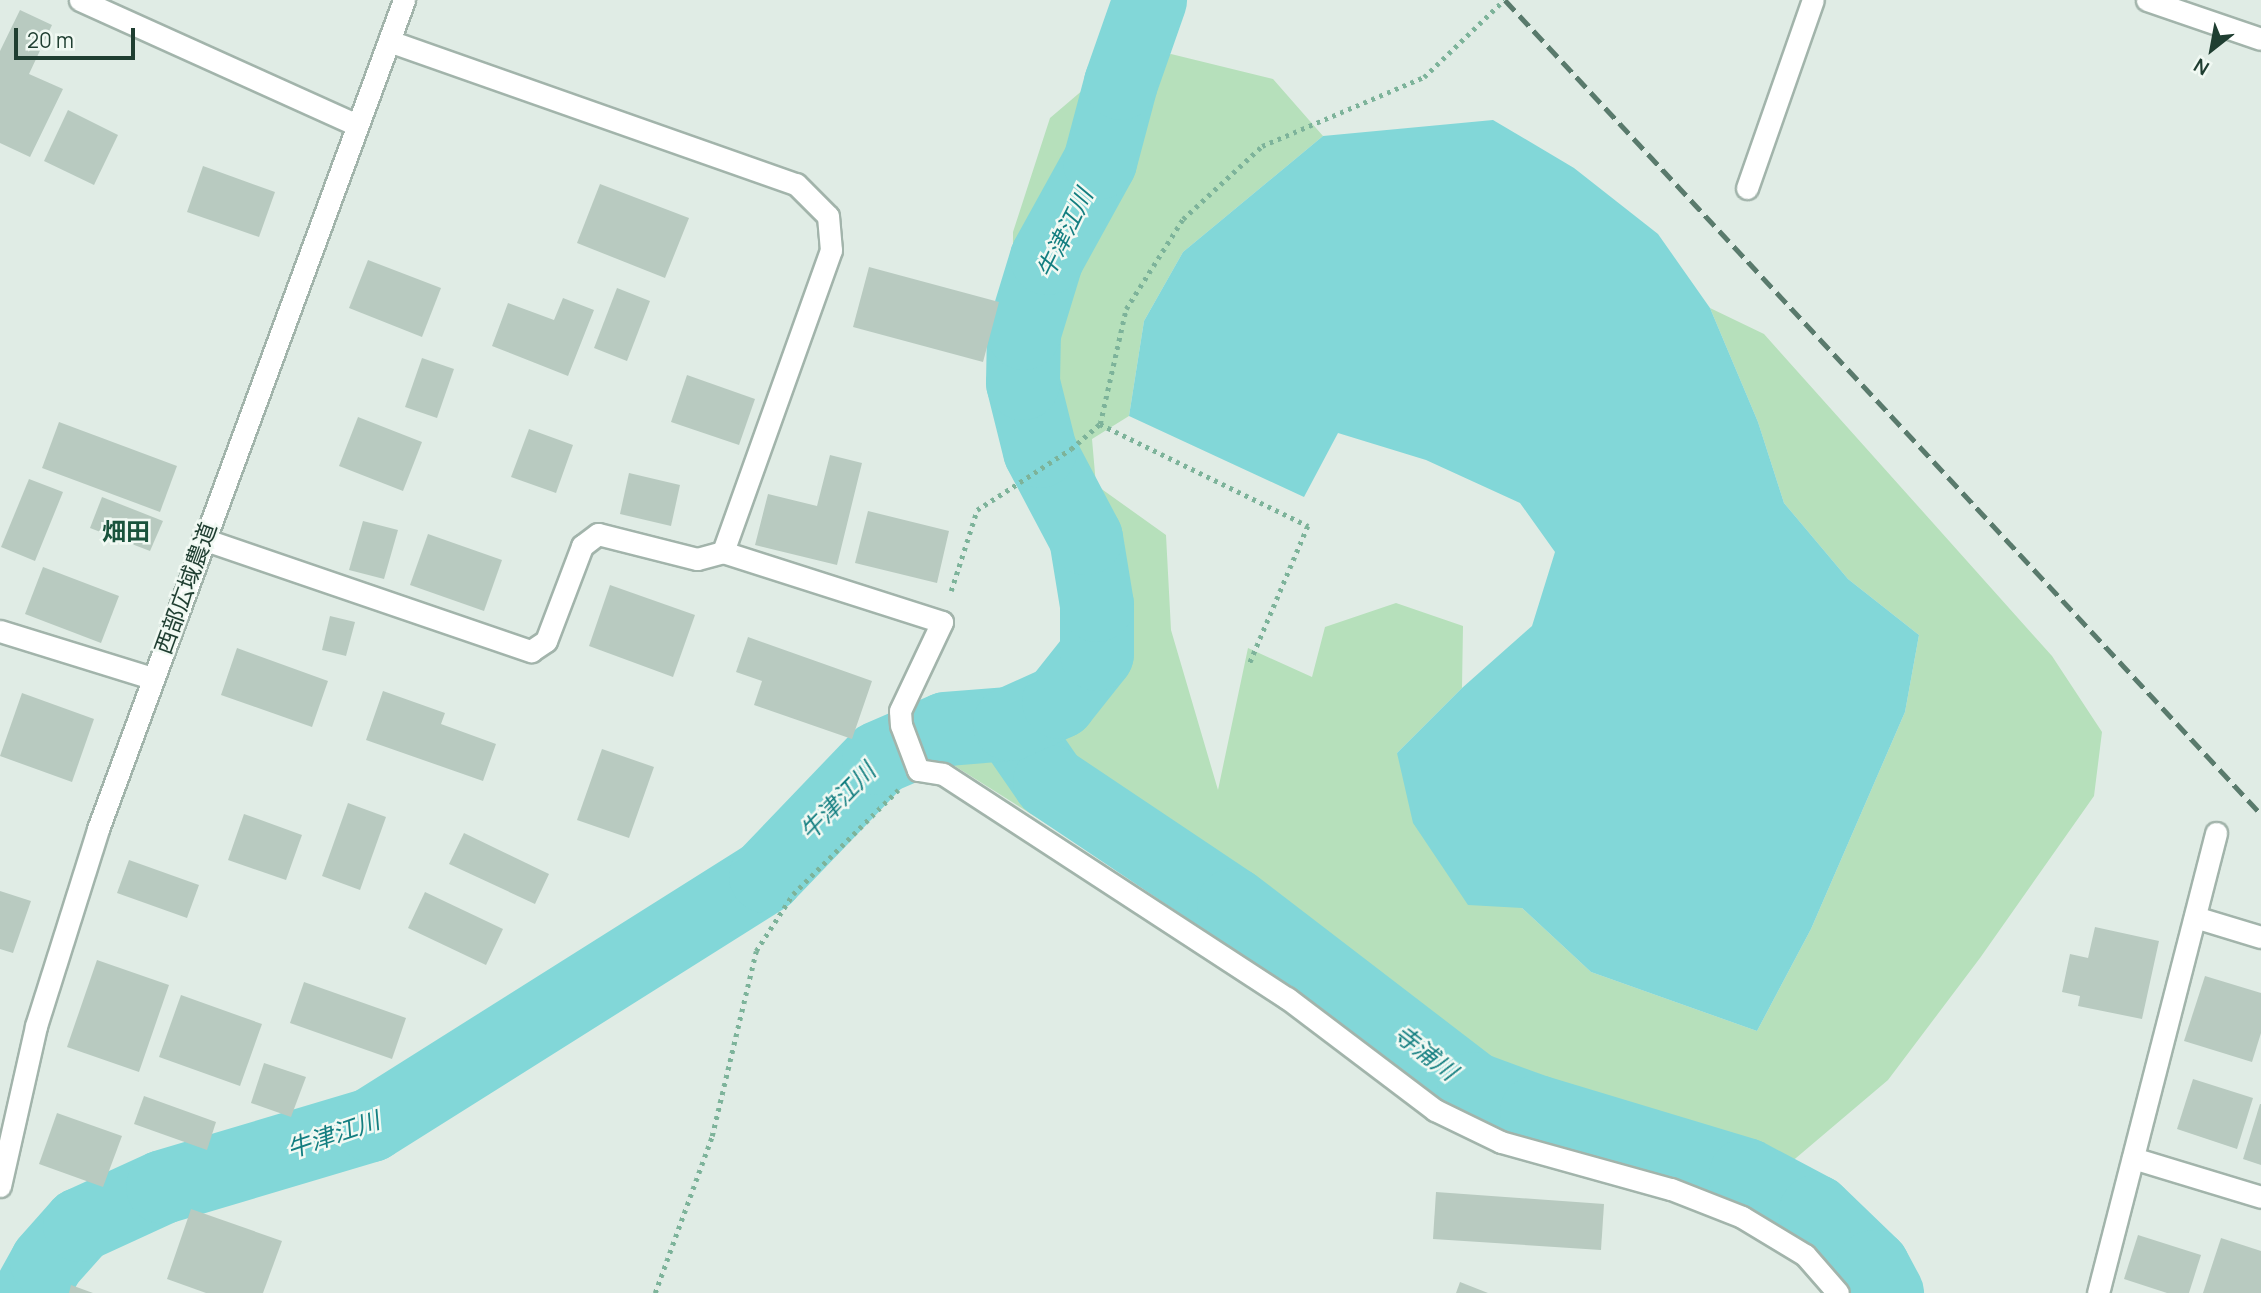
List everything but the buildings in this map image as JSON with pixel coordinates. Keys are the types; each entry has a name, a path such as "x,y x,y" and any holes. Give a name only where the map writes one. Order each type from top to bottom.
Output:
{"street":[{"path":"80,0 357,125"},
{"name":"西部広域農道","path":"0,1186 36,1026 98,829 404,0"},
{"path":"1747,188 1813,0"},
{"path":"2147,0 2261,39"},
{"path":"389,41 796,184 828,216 831,250 723,552"},
{"path":"203,539 531,651 546,642 582,546 598,534 697,559 723,552 942,622 900,711 901,725 918,770 943,774 1276,991 1435,1110 1501,1142 1671,1189 1742,1217 1805,1255 1838,1293"},
{"path":"0,631 152,678"},
{"path":"2098,1293 2216,833"},
{"path":"2195,917 2261,937"},
{"path":"2133,1158 2261,1197"}],"path":[{"path":"942,622 977,510 1071,449 1100,424 1126,309 1183,219 1262,146 1424,77 1504,0"},
{"path":"1100,424 1308,526 1249,664"},
{"path":"655,1293 712,1136 756,951 793,894 918,770"}],"green space":[{"path":"1171,54 1273,79 1323,136 1183,252 1144,321 1129,416 1092,439 1096,485 1166,535 1171,630 1218,790 1248,648 1312,677 1325,627 1396,603 1463,626 1462,688 1397,753 1522,908 1591,972 1757,1031 1811,929 1905,712 1919,635 1848,579 1784,503 1758,422 1710,308 1764,334 2052,656 2102,732 2094,796 1980,958 1888,1080 1750,1197 1575,1152 1456,1105 1342,1010 950,763 928,735 953,699 1028,692 1074,633 1051,503 1012,410 1013,232 1050,118 1084,89"}],"water":[{"path":"1493,120 1574,168 1658,234 1710,308 1758,422 1784,503 1848,579 1919,635 1905,712 1811,929 1757,1031 1591,972 1522,908 1468,905 1413,823 1397,753 1462,688 1532,626 1555,552 1520,503 1426,460 1338,433 1304,497 1129,416 1144,321 1183,252 1323,136"}],"waterway":[{"name":"牛津江川","path":"30,1293 47,1262 80,1225 163,1187 371,1125 766,876 879,758 946,729 1010,724 1059,702 1097,654 1097,605 1086,538 1040,451 1023,383 1024,333 1047,258 1100,162 1121,83 1150,0"},
{"name":"寺浦川","path":"1010,724 1050,782 1234,905 1474,1089 1537,1112 1746,1175 1816,1212 1873,1267 1887,1293"}],"railway":[{"path":"1505,0 2261,814"}],"district":[{"name":"畑田","path":"126,531"}]}
